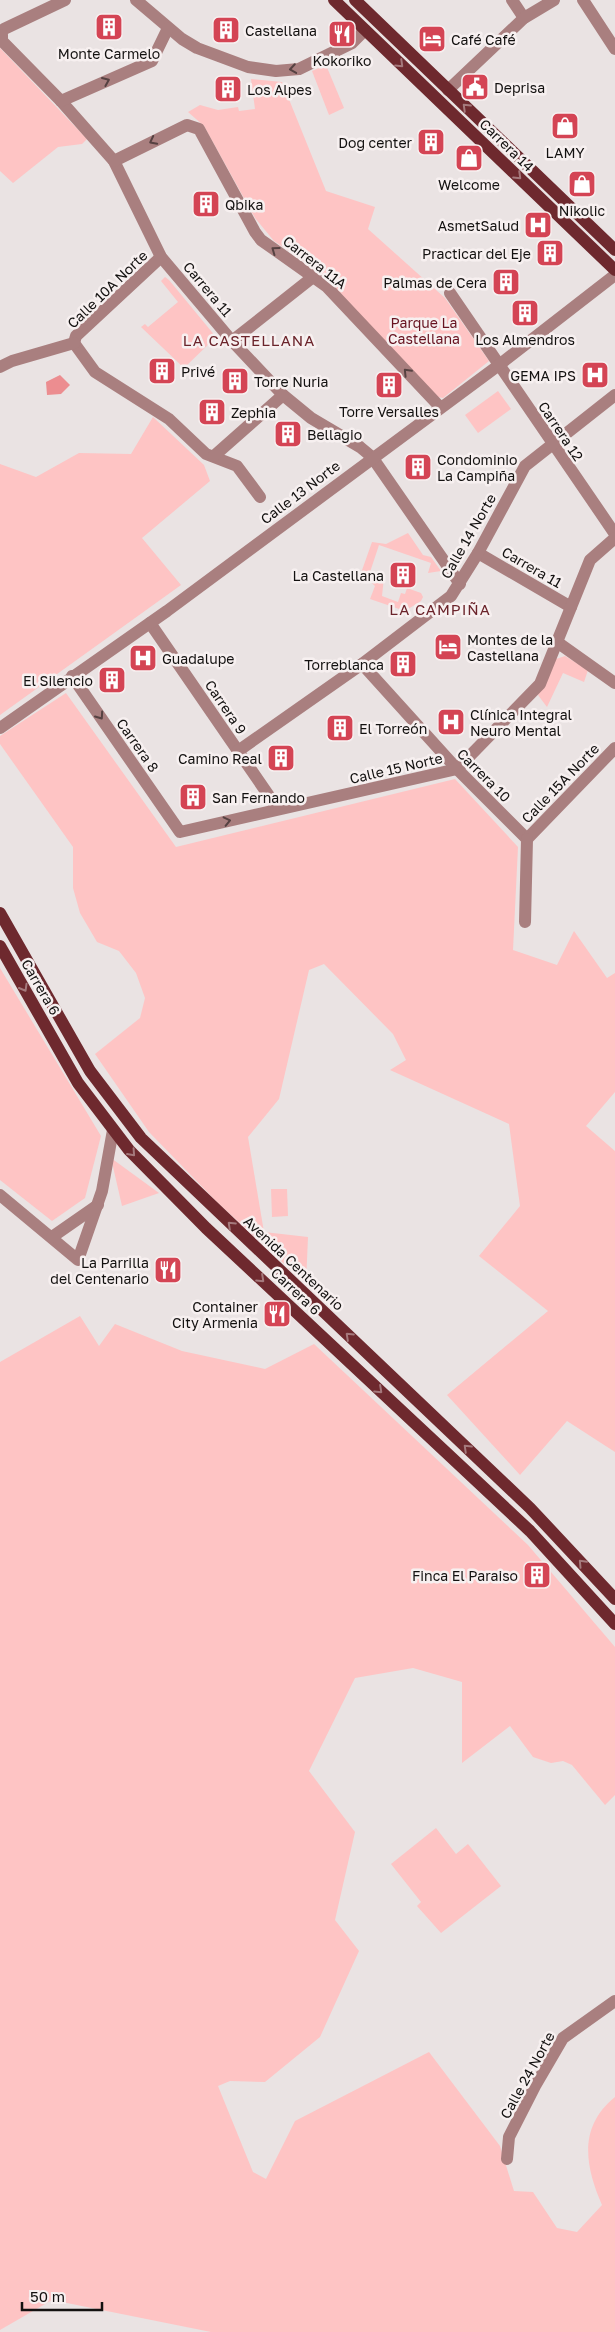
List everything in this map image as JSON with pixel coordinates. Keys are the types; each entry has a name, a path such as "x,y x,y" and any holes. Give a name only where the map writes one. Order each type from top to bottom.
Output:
{"main road":[{"name":"Carrera 14","path":"334,0 615,270"},
{"name":"Carrera 14","path":"355,0 615,250"},
{"name":"Avenida Centenario","path":"0,913 90,1071 115,1107 141,1138 530,1508 615,1599"},
{"name":"Carrera 6","path":"0,946 78,1083 112,1130 146,1169 206,1228 530,1531 615,1624"}],"street":[{"path":"1,35 4,29 65,0"},
{"path":"136,0 168,28 197,48 248,67 276,72 299,69 352,43 365,30"},
{"path":"512,0 524,18"},
{"path":"448,90 524,18 554,0"},
{"path":"583,0 615,49"},
{"path":"61,101 152,61 168,28"},
{"name":"Carrera 11","path":"1,35 2,41 61,101 114,161 161,257 232,341 283,394 311,418 360,448 372,458 460,584"},
{"name":"Carrera 11A","path":"114,161 186,125 194,125 199,128 255,232 262,240 326,286 440,407"},
{"name":"Calle 10A Norte","path":"74,343 76,336 89,317 161,257"},
{"name":"Calle 13 Norte","path":"0,728 150,622 499,365 615,275"},
{"path":"232,341 313,276"},
{"name":"Carrera 12","path":"450,293 615,536"},
{"path":"0,367 12,361 74,343 95,372 168,419 206,454 238,466 260,497"},
{"path":"214,456 283,394"},
{"name":"Calle 14 Norte","path":"238,751 362,664 451,596 478,553 525,466 615,395"},
{"name":"Calle 15 Norte","path":"180,832 457,769 540,684 590,560 615,536"},
{"name":"Carrera 11","path":"478,553 571,607"},
{"name":"Carrera 9","path":"150,622 278,809"},
{"path":"557,642 615,683"},
{"name":"Carrera 10","path":"362,664 457,769 527,839"},
{"name":"Carrera 8","path":"72,676 180,832"},
{"name":"Calle 15A Norte","path":"527,839 615,748"},
{"path":"525,922 527,839"},
{"path":"0,1195 78,1260 102,1191 112,1130"},
{"path":"52,1237 98,1205"},
{"name":"Calle 24 Norte","path":"507,2158 509,2137 562,2038 615,2001"}],"green space":[{"path":"0,48 87,139 82,144 58,147 13,183 0,171"},
{"path":"326,65 344,108 329,115 312,71"},
{"name":"Parque La Castellana","path":"251,79 282,82 326,191 375,207 368,229 445,298 489,361 443,398 438,397 321,273 274,241 255,218 204,126 188,112 200,105 218,110 238,107 239,111 255,109"},
{"path":"165,277 216,337 184,368 141,327 145,324 148,327 178,302 161,281"},
{"path":"498,391 511,409 478,433 465,415"},
{"path":"153,417 204,465 210,481 142,538 181,585 0,715 0,464 36,477 79,453 131,454"},
{"path":"408,533 423,555 431,557 441,571 428,573 431,563 379,545 370,572 384,577 382,596 398,602 401,593 405,594 407,588 421,593 423,597 421,601 405,611 370,599 375,586 361,573 372,542 386,544"},
{"path":"565,656 588,670 584,682 563,673 547,707 538,695 556,659"},
{"path":"66,693 176,847 455,779 518,847 513,950 557,965 574,931 607,978 615,973 615,1092 586,1126 615,1151 615,1452 567,1421 520,1475 447,1395 548,1311 479,1256 520,1206 509,1124 390,1070 406,1060 393,1034 324,964 309,970 279,1099 248,1137 264,1232 308,1237 306,1284 216,1201 149,1132 95,1054 140,1018 145,998 136,973 119,951 97,942 80,913 73,888 73,847 0,744 0,736"},
{"path":"0,968 101,1136 85,1198 52,1221 0,1180"},
{"path":"111,1158 159,1193 122,1206"},
{"path":"271,1189 287,1189 288,1216 272,1217"},
{"path":"80,1316 99,1346 115,1324 182,1351 265,1369 314,1344 528,1545 615,1647 615,1795 605,1805 572,1765 563,1761 551,1763 533,1757 510,1726 462,1763 462,1682 413,1668 355,1678 309,1771 355,1832 335,1920 359,1951 320,2037 265,2082 230,2081 218,2086 253,2172 266,2179 295,2121 429,2052 500,2146 514,2191 533,2192 557,2228 577,2232 602,2205 592,2176 588,2148 590,2134 595,2121 603,2109 615,2097 615,2332 211,2332 52,2300 0,2330 0,1362"},
{"path":"436,1828 456,1854 468,1844 501,1886 441,1933 417,1906 421,1902 391,1864"}],"shaded area":[{"path":"60,375 70,385 61,394 47,395 46,382"}],"place":[{"name":"Monte Carmelo","path":"109,27"},
{"name":"Castellana","path":"226,30"},
{"name":"Kokoriko","path":"342,34"},
{"name":"Café Café","path":"432,39"},
{"name":"Deprisa","path":"475,87"},
{"name":"Los Alpes","path":"228,89"},
{"name":"LAMY","path":"565,126"},
{"name":"Dog center","path":"431,142"},
{"name":"Welcome","path":"469,158"},
{"name":"Nikolic","path":"582,184"},
{"name":"Qbika","path":"206,204"},
{"name":"AsmetSalud","path":"538,225"},
{"name":"Practicar del Eje","path":"550,253"},
{"name":"Palmas de Cera","path":"506,282"},
{"name":"Los Almendros","path":"525,313"},
{"name":"Privé","path":"162,371"},
{"name":"GEMA IPS","path":"595,375"},
{"name":"Torre Nuria","path":"235,381"},
{"name":"Torre Versalles","path":"389,385"},
{"name":"Zephia","path":"212,412"},
{"name":"Bellagio","path":"288,434"},
{"name":"Condominio La Campiña","path":"418,467"},
{"name":"La Castellana","path":"403,575"},
{"name":"Montes de la Castellana","path":"448,647"},
{"name":"Guadalupe","path":"143,658"},
{"name":"Torreblanca","path":"403,664"},
{"name":"El Silencio","path":"112,680"},
{"name":"Clínica Integral Neuro Mental","path":"451,722"},
{"name":"El Torreón","path":"340,728"},
{"name":"Camino Real","path":"281,758"},
{"name":"San Fernando","path":"193,797"},
{"name":"La Parrilla del Centenario","path":"168,1270"},
{"name":"Container City Armenia","path":"277,1314"},
{"name":"Finca El Paraiso","path":"537,1575"}],"district":[{"name":"LA CASTELLANA","path":"249,340"},
{"name":"LA CAMPIÑA","path":"440,609"}]}
